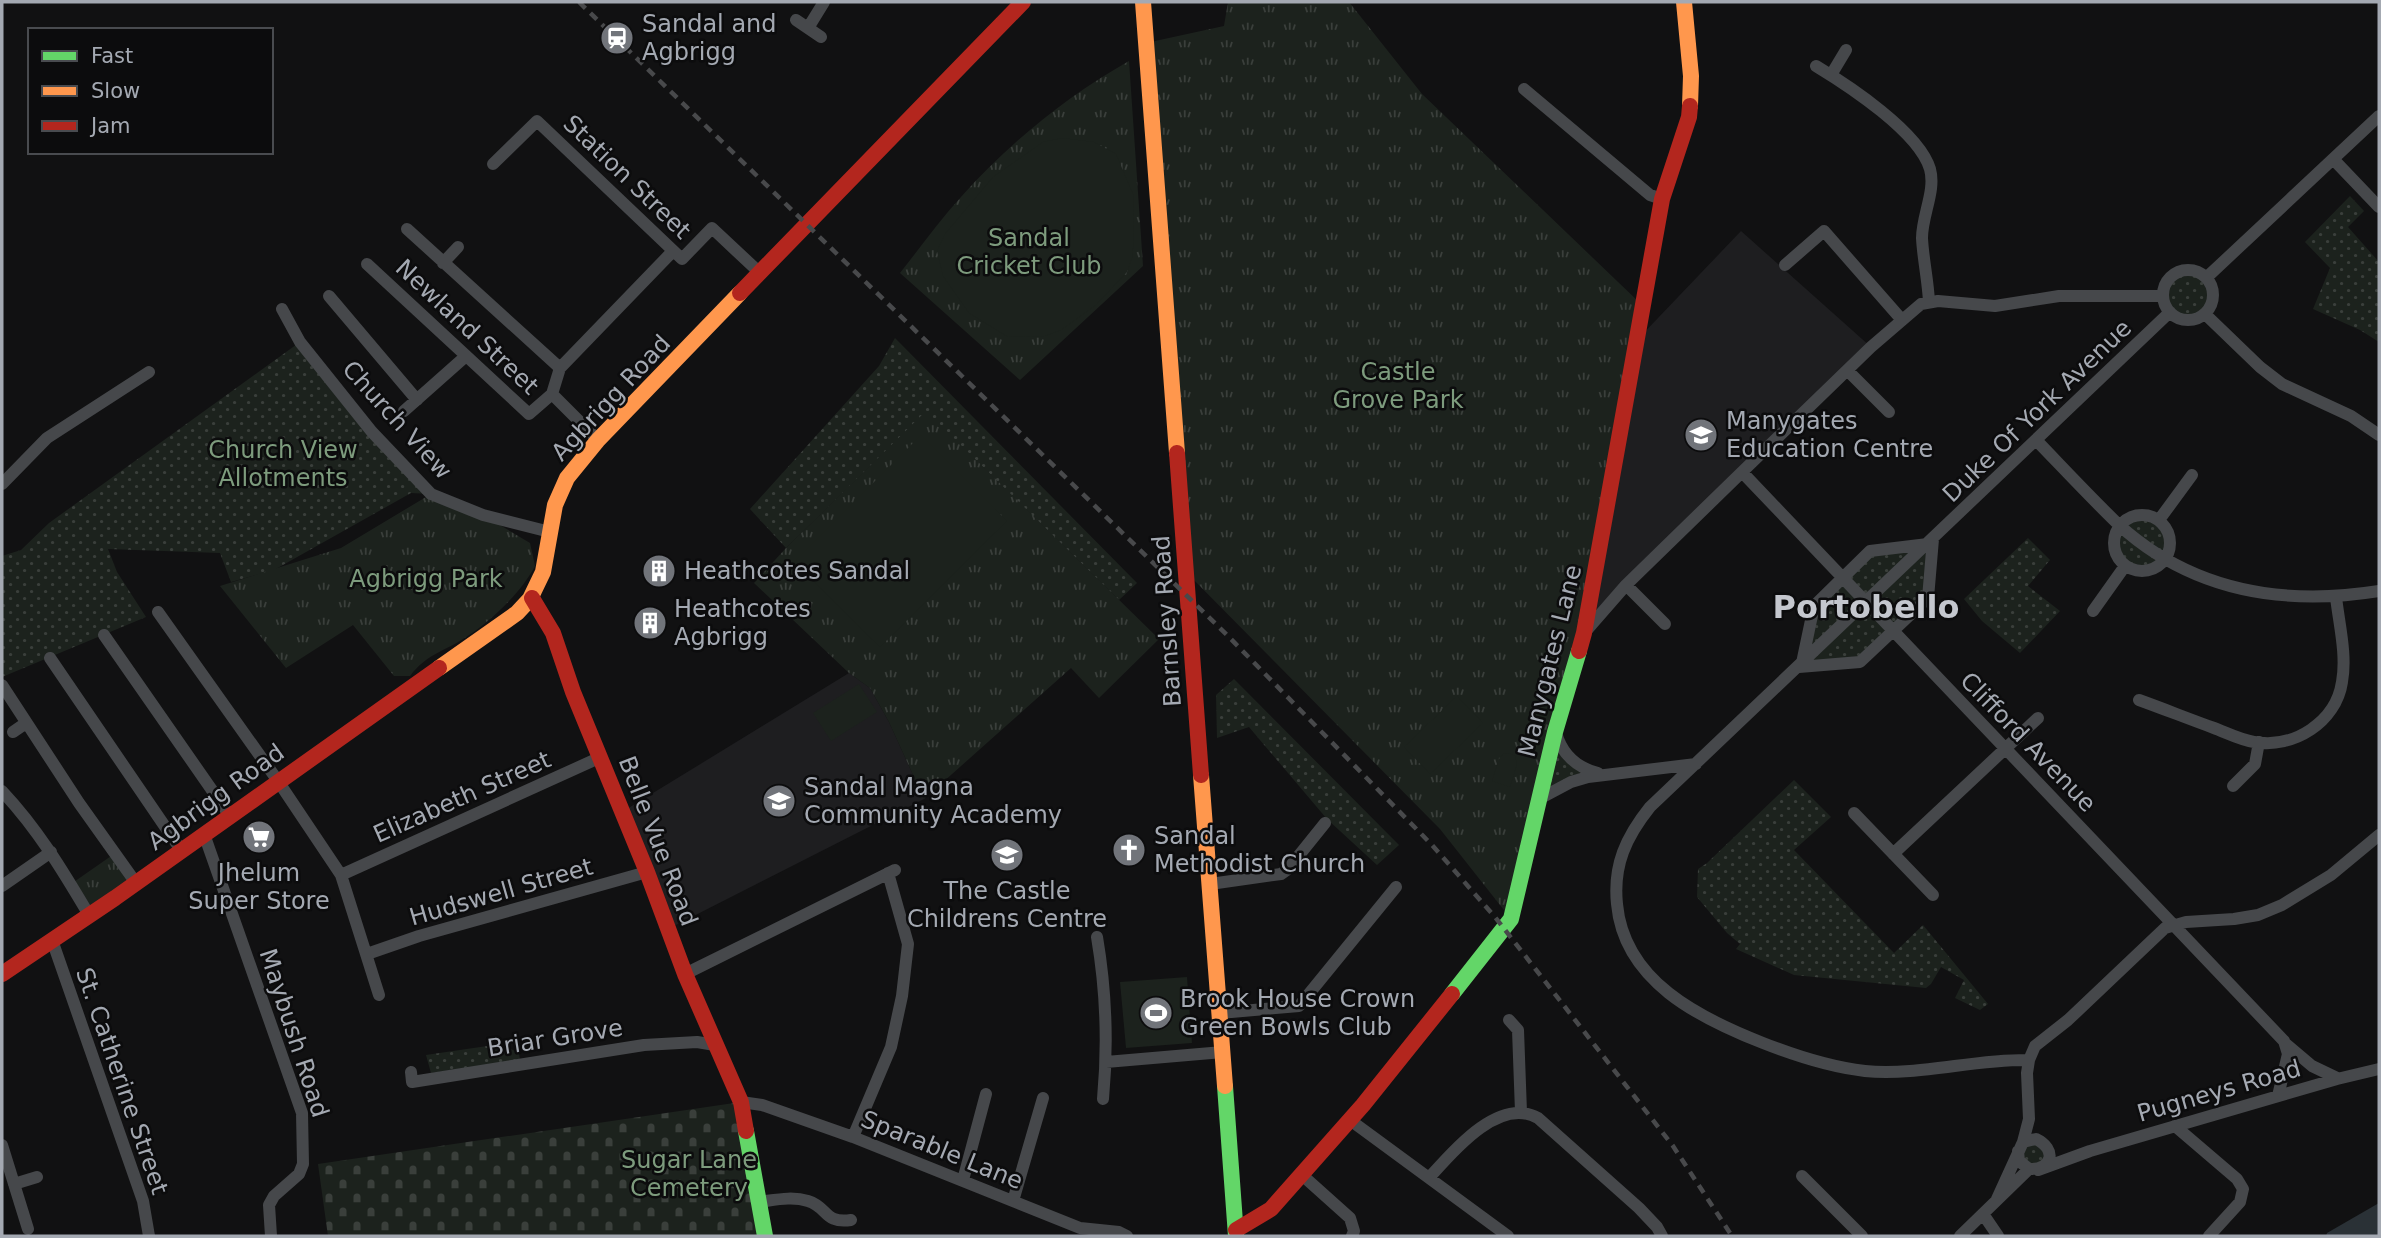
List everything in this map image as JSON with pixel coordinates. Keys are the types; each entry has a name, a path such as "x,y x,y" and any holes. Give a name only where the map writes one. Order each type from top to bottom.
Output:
{"main road":[{"name":"Agbrigg Road","path":"2,974 136,883 517,613 532,597 544,567 551,518 560,490 598,440 1023,2"},
{"name":"Barnsley Road","path":"1143,2 1236,1233"},
{"name":"Manygates Lane","path":"1236,1233 1271,1209 1302,1175 1350,1120 1511,919 1555,733 1584,633 1662,199 1689,117 1691,97 1684,2"},
{"name":"Belle Vue Road","path":"532,597 553,633 573,692 647,872 685,974 741,1102 765,1236"}],"street":[{"path":"808,28 824,2"},
{"path":"796,20 821,37"},
{"path":"1831,75 1846,50"},
{"path":"1816,65 1847,85 1920,148 1930,170 1931,182 1924,213 1922,240 1929,302"},
{"path":"1524,89 1650,195 1662,199"},
{"path":"2206,278 2379,116"},
{"name":"Station Street","path":"493,164 537,121 682,259 712,228 761,274"},
{"path":"2334,160 2379,207"},
{"path":"407,229 560,368"},
{"path":"1785,265 1824,231 1902,320"},
{"path":"443,262 458,247"},
{"path":"552,394 560,368 673,251"},
{"name":"Newland Street","path":"367,264 529,414 552,394 598,440"},
{"path":"2179,272 2196,272 2206,278 2213,298 2205,314 2186,320 2170,312 2163,296 2168,282 2179,272"},
{"path":"329,296 417,400"},
{"path":"1584,633 1626,585 1871,347 1921,304 1929,302 1995,306 2059,296 2163,296"},
{"name":"Church View","path":"282,309 300,342 372,432 431,494 483,514 551,532"},
{"name":"Duke Of York Avenue","path":"2029,1060 2002,1059 1887,1072 1839,1067 1785,1051 1720,1025 1689,1008 1650,976 1626,940 1618,916 1616,875 1620,857 1638,822 1650,807 2170,312"},
{"path":"2205,314 2260,367 2282,384 2351,416 2379,435"},
{"path":"404,411 466,356"},
{"path":"1848,370 1889,412"},
{"path":"2,484 47,438 149,372"},
{"path":"2036,441 2120,525 2166,559 2190,572 2216,583 2265,594 2294,597 2336,597 2379,591"},
{"name":"Clifford Avenue","path":"1742,472 2284,1041 2312,1066 2337,1079"},
{"path":"2159,520 2192,475"},
{"path":"2139,515 2159,520 2170,538 2171,546 2166,559 2157,568 2146,571 2134,571 2125,566 2114,547 2114,537 2120,525 2139,515"},
{"path":"1931,541 1928,598 1860,662 1800,665 1814,607 1843,578 1870,551 1931,541"},
{"path":"2093,611 2125,566"},
{"path":"1626,585 1665,624"},
{"path":"2139,700 2240,738 2259,742 2290,740 2313,729 2324,719 2338,697 2342,682 2336,597"},
{"path":"158,612 341,875 379,995"},
{"path":"104,635 230,816"},
{"path":"50,658 181,850"},
{"path":"2,685 86,813 136,883"},
{"path":"1893,854 2038,718"},
{"path":"13,732 26,723"},
{"path":"1555,733 1559,746 1576,763 1587,770 1605,775"},
{"path":"2233,786 2255,764 2259,742"},
{"name":"Elizabeth Street","path":"341,875 601,757"},
{"path":"1539,799 1571,782 1696,764"},
{"path":"2,790 24,814 51,852 89,915"},
{"path":"1854,813 1933,895"},
{"path":"1210,884 1281,874 1325,823"},
{"name":"Maybush Road","path":"204,834 302,1113 303,1164 299,1174 274,1196 269,1205 271,1236"},
{"path":"2033,1170 2019,1161 2029,1119 2027,1073 2035,1046 2068,1020 2165,929 2186,922 2258,915 2282,905 2331,875 2379,835"},
{"path":"2,886 51,852"},
{"path":"685,974 892,871 908,944 902,996 891,1046 853,1138"},
{"name":"Hudswell Street","path":"367,954 419,936 647,872"},
{"path":"1220,1013 1298,1006 1396,887"},
{"path":"1097,937 1102,969 1106,1062 1103,1099"},
{"name":"St. Catherine Street","path":"52,940 144,1200 149,1236"},
{"path":"1509,1020 1518,1030 1521,1112"},
{"path":"2278,1096 2288,1054 2284,1041"},
{"name":"Briar Grove","path":"411,1072 412,1082 645,1045 697,1042 715,1045"},
{"path":"1106,1062 1223,1052"},
{"name":"Pugneys Road","path":"2033,1170 2175,1126 2379,1069"},
{"path":"963,1180 986,1094"},
{"path":"1013,1201 1043,1098"},
{"name":"Sparable Lane","path":"741,1102 762,1105 853,1138 1080,1228 1119,1232 1126,1236"},
{"path":"1429,1178 1452,1152 1485,1126 1508,1113 1530,1114 1645,1214 1662,1236"},
{"path":"1960,1236 1997,1199 2049,1160 2047,1147 2029,1119"},
{"path":"1350,1120 1508,1236"},
{"path":"2175,1126 2237,1179 2244,1189 2240,1202 2209,1236"},
{"path":"1997,1199 2021,1147 2036,1139 2071,1157"},
{"path":"2,1145 28,1229"},
{"path":"1302,1175 1350,1219 1357,1234"},
{"path":"1802,1176 1862,1236"},
{"path":"14,1184 37,1177"},
{"path":"758,1202 794,1198 812,1202 828,1218 839,1222 851,1220"},
{"path":"1983,1214 1998,1236"}],"shaded area":[{"name":"Manygates Education Centre","path":"1741,231 1871,347 1584,633 1637,340"},
{"name":"Sandal Magna Community Academy","path":"849,673 870,688 889,722 924,799 668,929 622,812"},
{"path":"2379,1203 2379,1236 2326,1236 2327,1233"}],"green space":[{"name":"Castle Grove Park","path":"1228,2 1349,2 1422,94 1642,305 1614,472 1511,919 1440,829 1188,574 1146,43 1224,26"},
{"name":"Sandal Cricket Club","path":"1129,61 1143,266 1020,380 900,273 953,206 998,158 1061,105"},
{"name":"Sandal Cricket Club","path":"1062,138 1094,142 1116,154 1133,194 1132,258 1127,272 1096,305 1061,330 1045,336 1008,337 969,313 943,276 937,251 945,234 993,177 1043,142"},
{"path":"2350,196 2364,211 2348,227 2379,262 2379,342 2360,330 2313,309 2330,268 2305,242"},
{"path":"2188,270 2205,278 2213,295 2205,312 2188,320 2171,312 2163,295 2171,278"},
{"path":"895,338 1137,583 1119,600 926,412 786,548 750,509 879,366"},
{"name":"Church View Allotments","path":"300,342 431,494 411,493 274,570 231,582 220,553 108,549 117,572 146,617 2,677 2,556 21,550 49,523"},
{"path":"926,411 1159,639 1099,698 1071,668 924,799 889,722 870,688 849,673 754,583 786,548"},
{"path":"921,435 1007,521 880,647 794,562"},
{"name":"Agbrigg Park","path":"431,494 483,515 530,543 535,566 522,587 494,616 463,639 428,658 410,676 394,676 353,625 286,668 220,586 341,548"},
{"path":"2137,515 2147,515 2162,523 2168,532 2168,554 2162,563 2147,571 2137,571 2119,559 2114,548 2114,538 2126,520"},
{"path":"2028,538 2050,560 2028,586 2060,611 2020,653 1982,621 1964,599"},
{"path":"1928,544 1928,598 1860,662 1802,663 1814,606 1870,551"},
{"path":"1234,679 1399,845 1377,865 1327,819 1249,727 1217,738 1216,695"},
{"path":"859,684 877,712 831,741 813,713"},
{"path":"1457,696 1483,723 1430,774 1404,747"},
{"path":"1555,732 1587,770 1548,792"},
{"path":"1503,754 1515,756 1517,764 1510,787 1492,781 1499,759"},
{"path":"1794,780 1831,817 1794,850 1894,953 1923,925 1988,1004 1980,1010 1955,998 1964,980 1941,967 1926,988 1794,975 1736,949 1740,944 1727,933 1697,897 1698,869"},
{"path":"114,854 136,883 89,915 71,884"},
{"name":"Brook House Crown Green Bowls Club","path":"1187,977 1192,1043 1126,1048 1120,982"},
{"path":"501,1044 519,1053 520,1060 431,1073 426,1055"},
{"name":"Sugar Lane Cemetery","path":"741,1102 765,1236 328,1236 318,1164"},
{"path":"2036,1139 2049,1160 2023,1166 2023,1142"}],"railway":[{"path":"579,2 1227,635 1432,845 1495,917 1673,1146 1732,1236"}],"traffic: fast":[{"path":"1452,994 1511,919 1555,732 1579,651"},
{"path":"1225,1086 1236,1236"},
{"path":"746,1131 765,1236"}],"traffic: slow":[{"path":"1143,2 1177,453"},
{"path":"1684,2 1691,76 1690,106"},
{"path":"439,668 517,613 530,599 543,572 555,505 567,478 598,440 740,293"},
{"path":"1201,775 1225,1086"}],"traffic: jam":[{"path":"740,293 1023,2"},
{"path":"1579,651 1662,199 1689,117 1690,106"},
{"path":"1177,453 1201,775"},
{"path":"532,598 553,633 573,692 647,872 685,974 741,1102 746,1131"},
{"path":"2,974 115,898 439,668"},
{"path":"1236,1230 1271,1209 1363,1105 1452,994"}],"place":[{"name":"Sandal and Agbrigg","path":"617,38"},
{"name":"Manygates Education Centre","path":"1701,435"},
{"name":"Heathcotes Sandal","path":"659,571"},
{"name":"Heathcotes Agbrigg","path":"650,623"},
{"name":"Sandal Magna Community Academy","path":"779,801"},
{"name":"Jhelum Super Store","path":"259,837"},
{"name":"Sandal Methodist Church","path":"1129,850"},
{"name":"The Castle Childrens Centre","path":"1007,855"},
{"name":"Brook House Crown Green Bowls Club","path":"1156,1013"}],"district":[{"name":"Portobello","path":"1866,607"}]}
